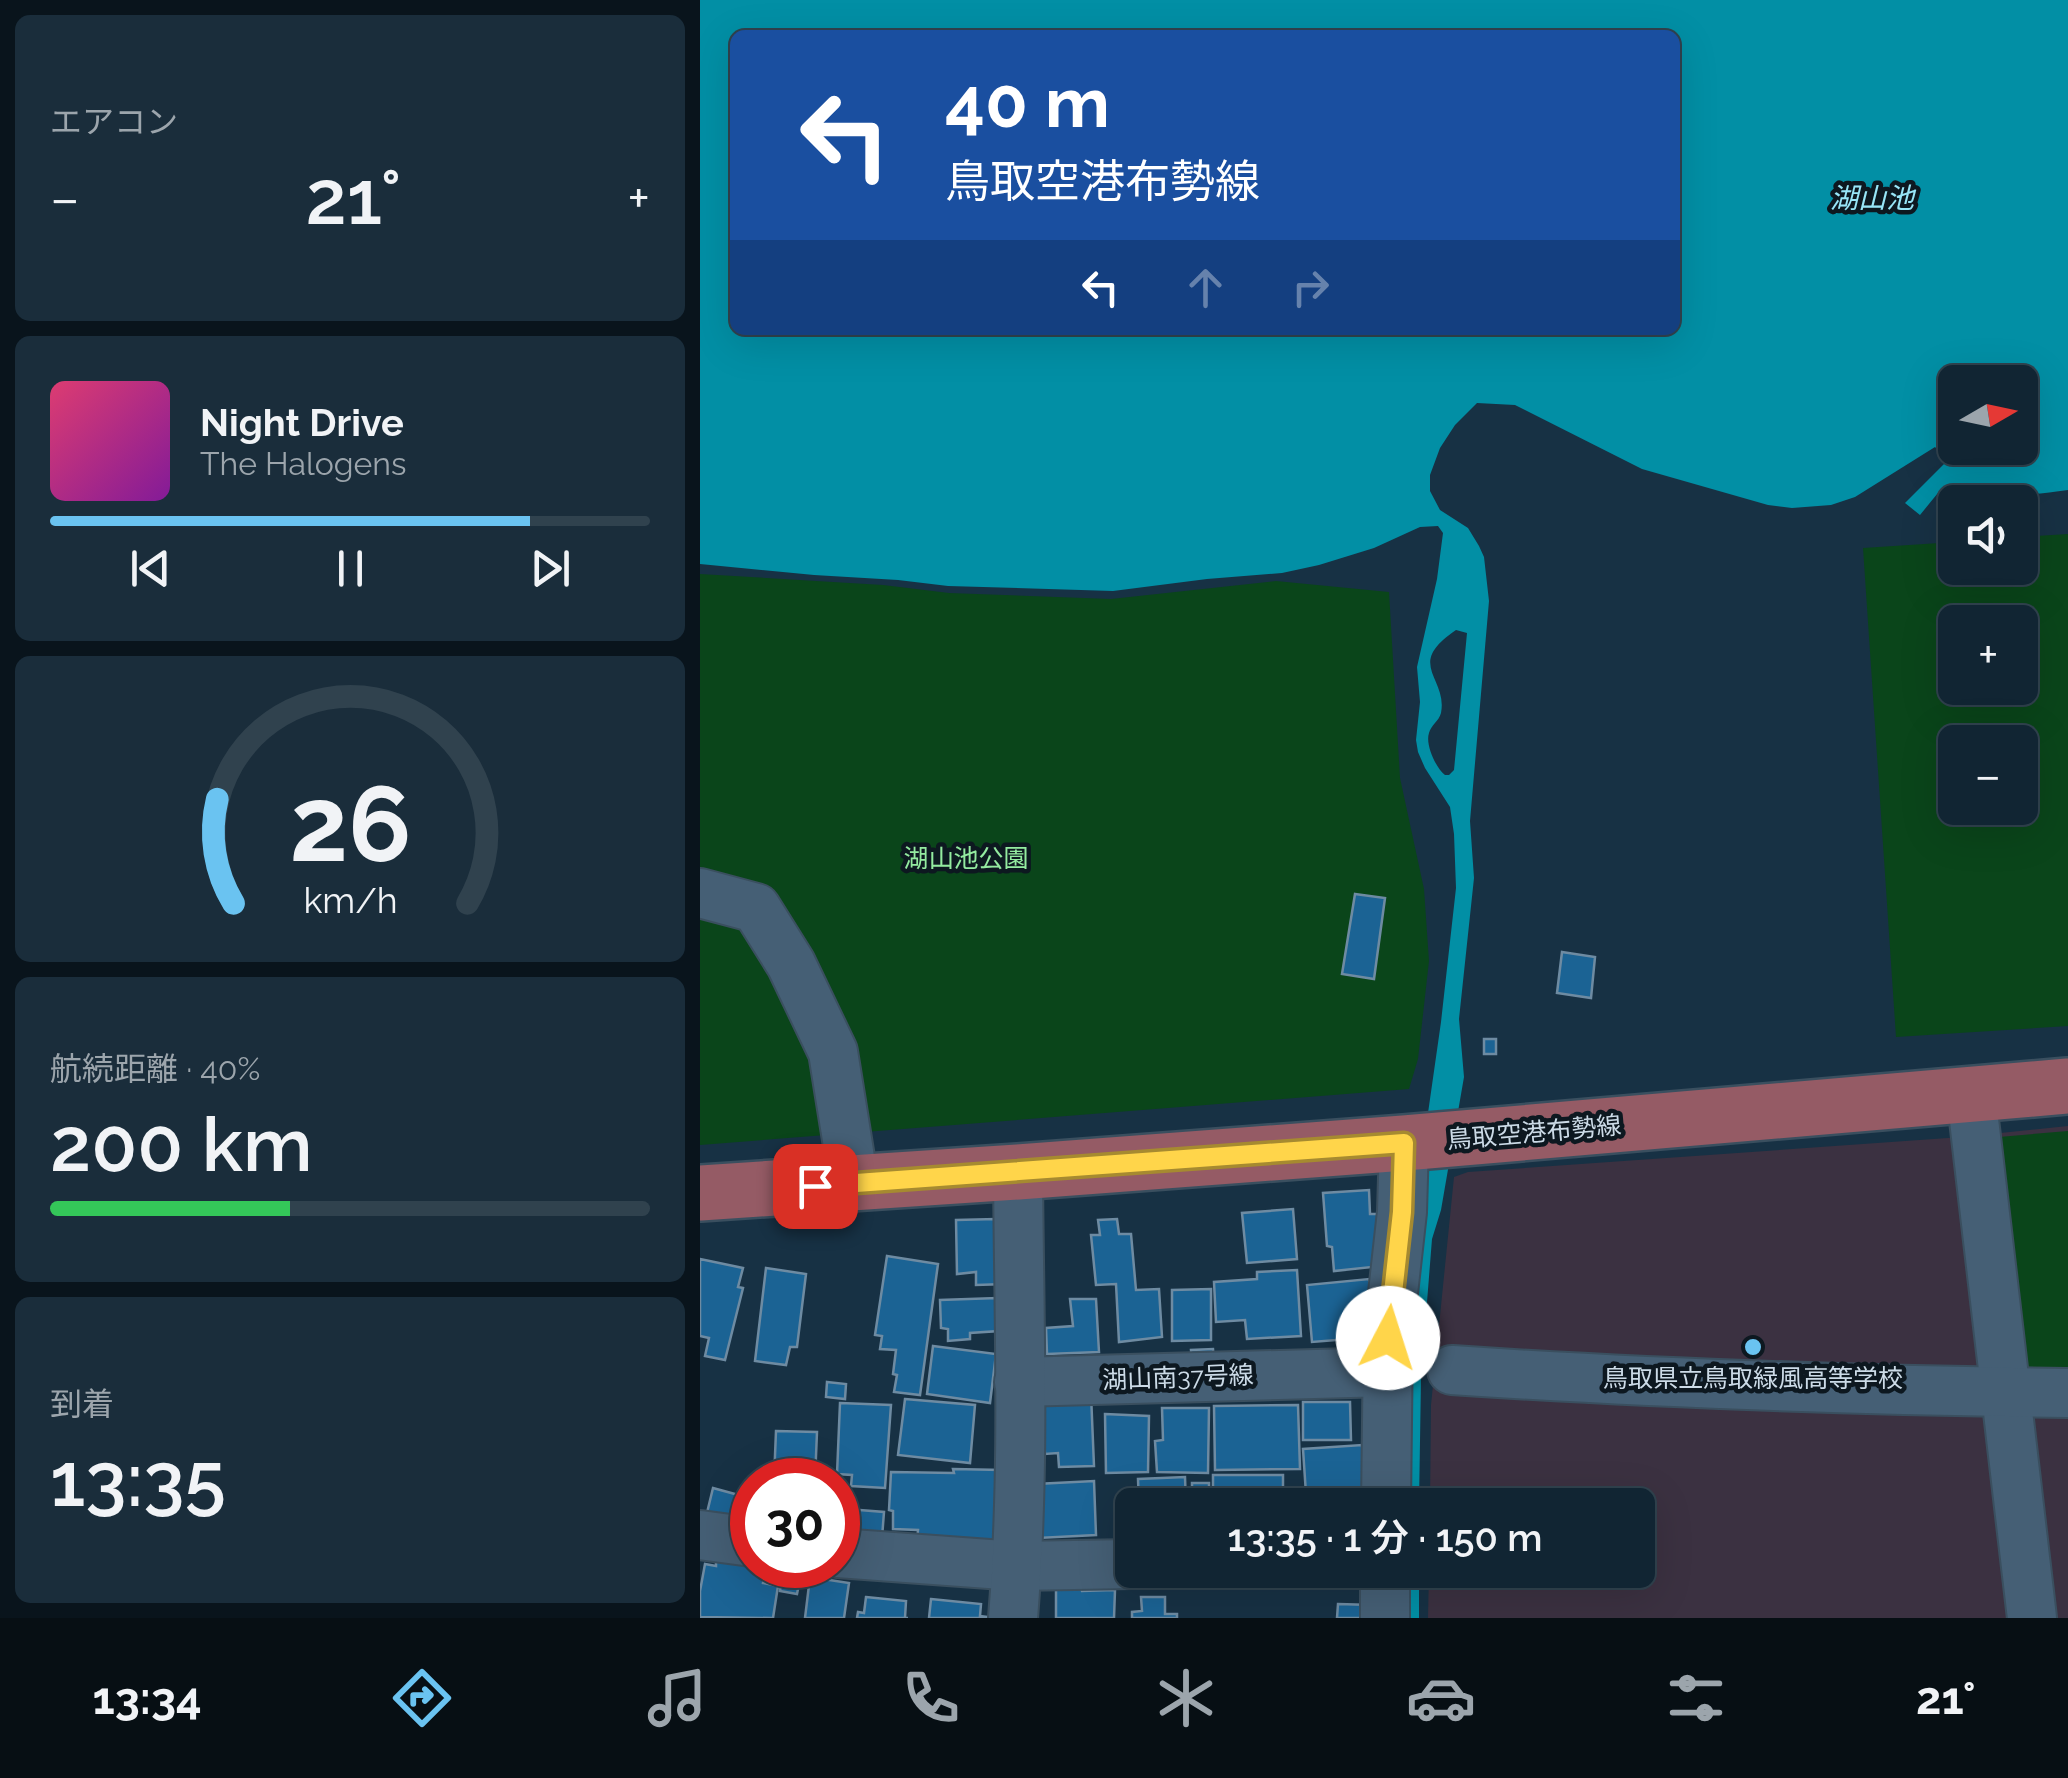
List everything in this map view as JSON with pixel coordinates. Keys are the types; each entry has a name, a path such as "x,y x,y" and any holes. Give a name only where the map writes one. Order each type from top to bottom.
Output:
{"main road":[{"name":"鳥取空港布勢線","path":"700,1192 1404,1143 2068,1086"}],"street":[{"path":"700,893 756,908 791,964 832,1052 854,1183"},
{"path":"1971,1094 2032,1618"},
{"path":"1386,1488 1387,1372 1402,1212 1404,1143"},
{"path":"1013,1618 1017,1566 1018,1172"},
{"path":"1452,1370 1570,1378 2068,1394"},
{"name":"湖山南37号線","path":"1019,1382 1387,1372"},
{"path":"700,1535 730,1539"},
{"path":"860,1555 1017,1566 1115,1564"},
{"path":"1386,1588 1386,1618"}],"shaded area":[{"name":"鳥取県立鳥取緑風高等学校","path":"2068,1126 2068,1618 1428,1618 1429,1588 1655,1588 1655,1488 1430,1488 1431,1405 1454,1177 1468,1172"}],"green space":[{"path":"2068,534 2068,1026 1896,1037 1863,548 1938,543 1938,585 2038,585 2038,536"},
{"name":"湖山池公園","path":"700,574 949,593 1111,599 1276,581 1389,592 1400,778 1424,889 1429,961 1418,1059 1409,1089 700,1145"},
{"path":"2068,1131 2068,1384 2014,1378 1987,1138"}],"water":[{"name":"湖山池","path":"700,0 2068,0 2068,490 2038,494 2038,485 1938,485 1938,493 1920,515 1905,503 1943,465 2038,465 2038,365 1938,365 1938,450 1935,447 1855,497 1831,505 1768,505 1642,469 1515,405 1477,403 1455,425 1440,448 1430,475 1430,491 1440,510 1468,528 1479,546 1489,601 1470,821 1474,878 1459,1019 1464,1077 1441,1210 1432,1239 1421,1378 1419,1488 1396,1488 1415,1204 1456,888 1450,807 1425,768 1416,740 1420,702 1417,667 1443,533 1438,526 1420,527 1374,548 1282,573 1113,591 948,586 700,564","holes":["1456,630 1467,633 1454,770 1445,775 1435,762 1428,738 1441,713 1442,701 1430,662 1441,642"]},
{"path":"1395,1588 1419,1588 1419,1618 1395,1618"}],"building":[{"path":"1355,894 1385,898 1374,979 1342,974"},
{"path":"1562,952 1595,957 1591,998 1557,993"},
{"path":"1484,1039 1496,1039 1496,1054 1484,1054"},
{"path":"1369,1190 1370,1214 1378,1214 1382,1266 1334,1271 1332,1247 1327,1246 1323,1193"},
{"path":"1293,1209 1297,1259 1247,1263 1242,1213"},
{"path":"996,1219 1006,1284 976,1285 976,1272 957,1274 956,1220"},
{"path":"1117,1219 1119,1234 1131,1234 1136,1290 1159,1289 1162,1337 1119,1342 1116,1284 1096,1285 1091,1235 1100,1235 1098,1220"},
{"path":"887,1256 938,1264 920,1395 894,1392 896,1350 880,1349 882,1336 875,1335"},
{"path":"700,1259 743,1268 738,1287 743,1288 725,1360 705,1356 709,1338 700,1336"},
{"path":"766,1268 806,1274 797,1347 790,1347 786,1365 755,1361"},
{"path":"1297,1270 1301,1336 1247,1339 1245,1320 1216,1322 1214,1282 1257,1279 1257,1272"},
{"path":"1369,1279 1374,1337 1312,1342 1307,1285"},
{"path":"1211,1289 1211,1340 1172,1341 1172,1290"},
{"path":"997,1298 999,1331 970,1333 970,1339 948,1341 948,1329 941,1328 940,1300"},
{"path":"1070,1299 1096,1299 1099,1352 1047,1354 1046,1328 1073,1326"},
{"path":"933,1346 996,1354 990,1403 927,1394"},
{"path":"1213,1349 1214,1361 1192,1362 1191,1350"},
{"path":"827,1382 846,1384 845,1399 826,1397"},
{"path":"1091,1394 1094,1466 1059,1467 1058,1453 1045,1454 1042,1397"},
{"path":"905,1399 975,1405 970,1463 898,1455"},
{"path":"1303,1402 1350,1402 1351,1440 1303,1440"},
{"path":"840,1403 891,1405 885,1488 860,1487 860,1458 838,1458"},
{"path":"1298,1405 1300,1469 1215,1470 1214,1406"},
{"path":"1162,1408 1209,1408 1208,1473 1157,1472 1155,1441 1163,1440"},
{"path":"1105,1414 1149,1416 1148,1472 1106,1473"},
{"path":"776,1431 817,1432 816,1458 775,1458"},
{"path":"1362,1445 1365,1488 1306,1488 1303,1449"},
{"path":"953,1469 1002,1470 1001,1544 917,1541 918,1530 893,1529 893,1511 889,1510 891,1472 954,1473"},
{"path":"1213,1475 1283,1475 1283,1488 1213,1488"},
{"path":"1185,1477 1185,1488 1138,1488 1138,1479"},
{"path":"1094,1481 1096,1535 1038,1538 1036,1484"},
{"path":"1192,1483 1209,1483 1209,1488 1192,1488"},
{"path":"713,1488 730,1493 730,1526 705,1521"},
{"path":"860,1510 884,1512 882,1538 860,1537"},
{"path":"716,1559 730,1561 730,1588 778,1588 773,1618 700,1617 705,1564 716,1566"},
{"path":"1056,1586 1081,1587 1082,1591 1115,1590 1114,1618 1056,1618"},
{"path":"780,1588 798,1588 797,1594"},
{"path":"809,1588 848,1588 844,1618 805,1618"},
{"path":"866,1597 906,1601 905,1618 857,1618 858,1612 864,1613"},
{"path":"1141,1597 1165,1597 1165,1614 1177,1614 1177,1618 1132,1618 1132,1612 1142,1611"},
{"path":"931,1599 981,1604 980,1616 995,1618 929,1618"},
{"path":"1338,1604 1372,1605 1372,1618 1337,1618"}],"place":[{"name":"鳥取県立鳥取緑風高等学校","path":"1753,1347"}],"route":[{"path":"815,1186 1404,1143 1402,1212 1388,1338"}]}
